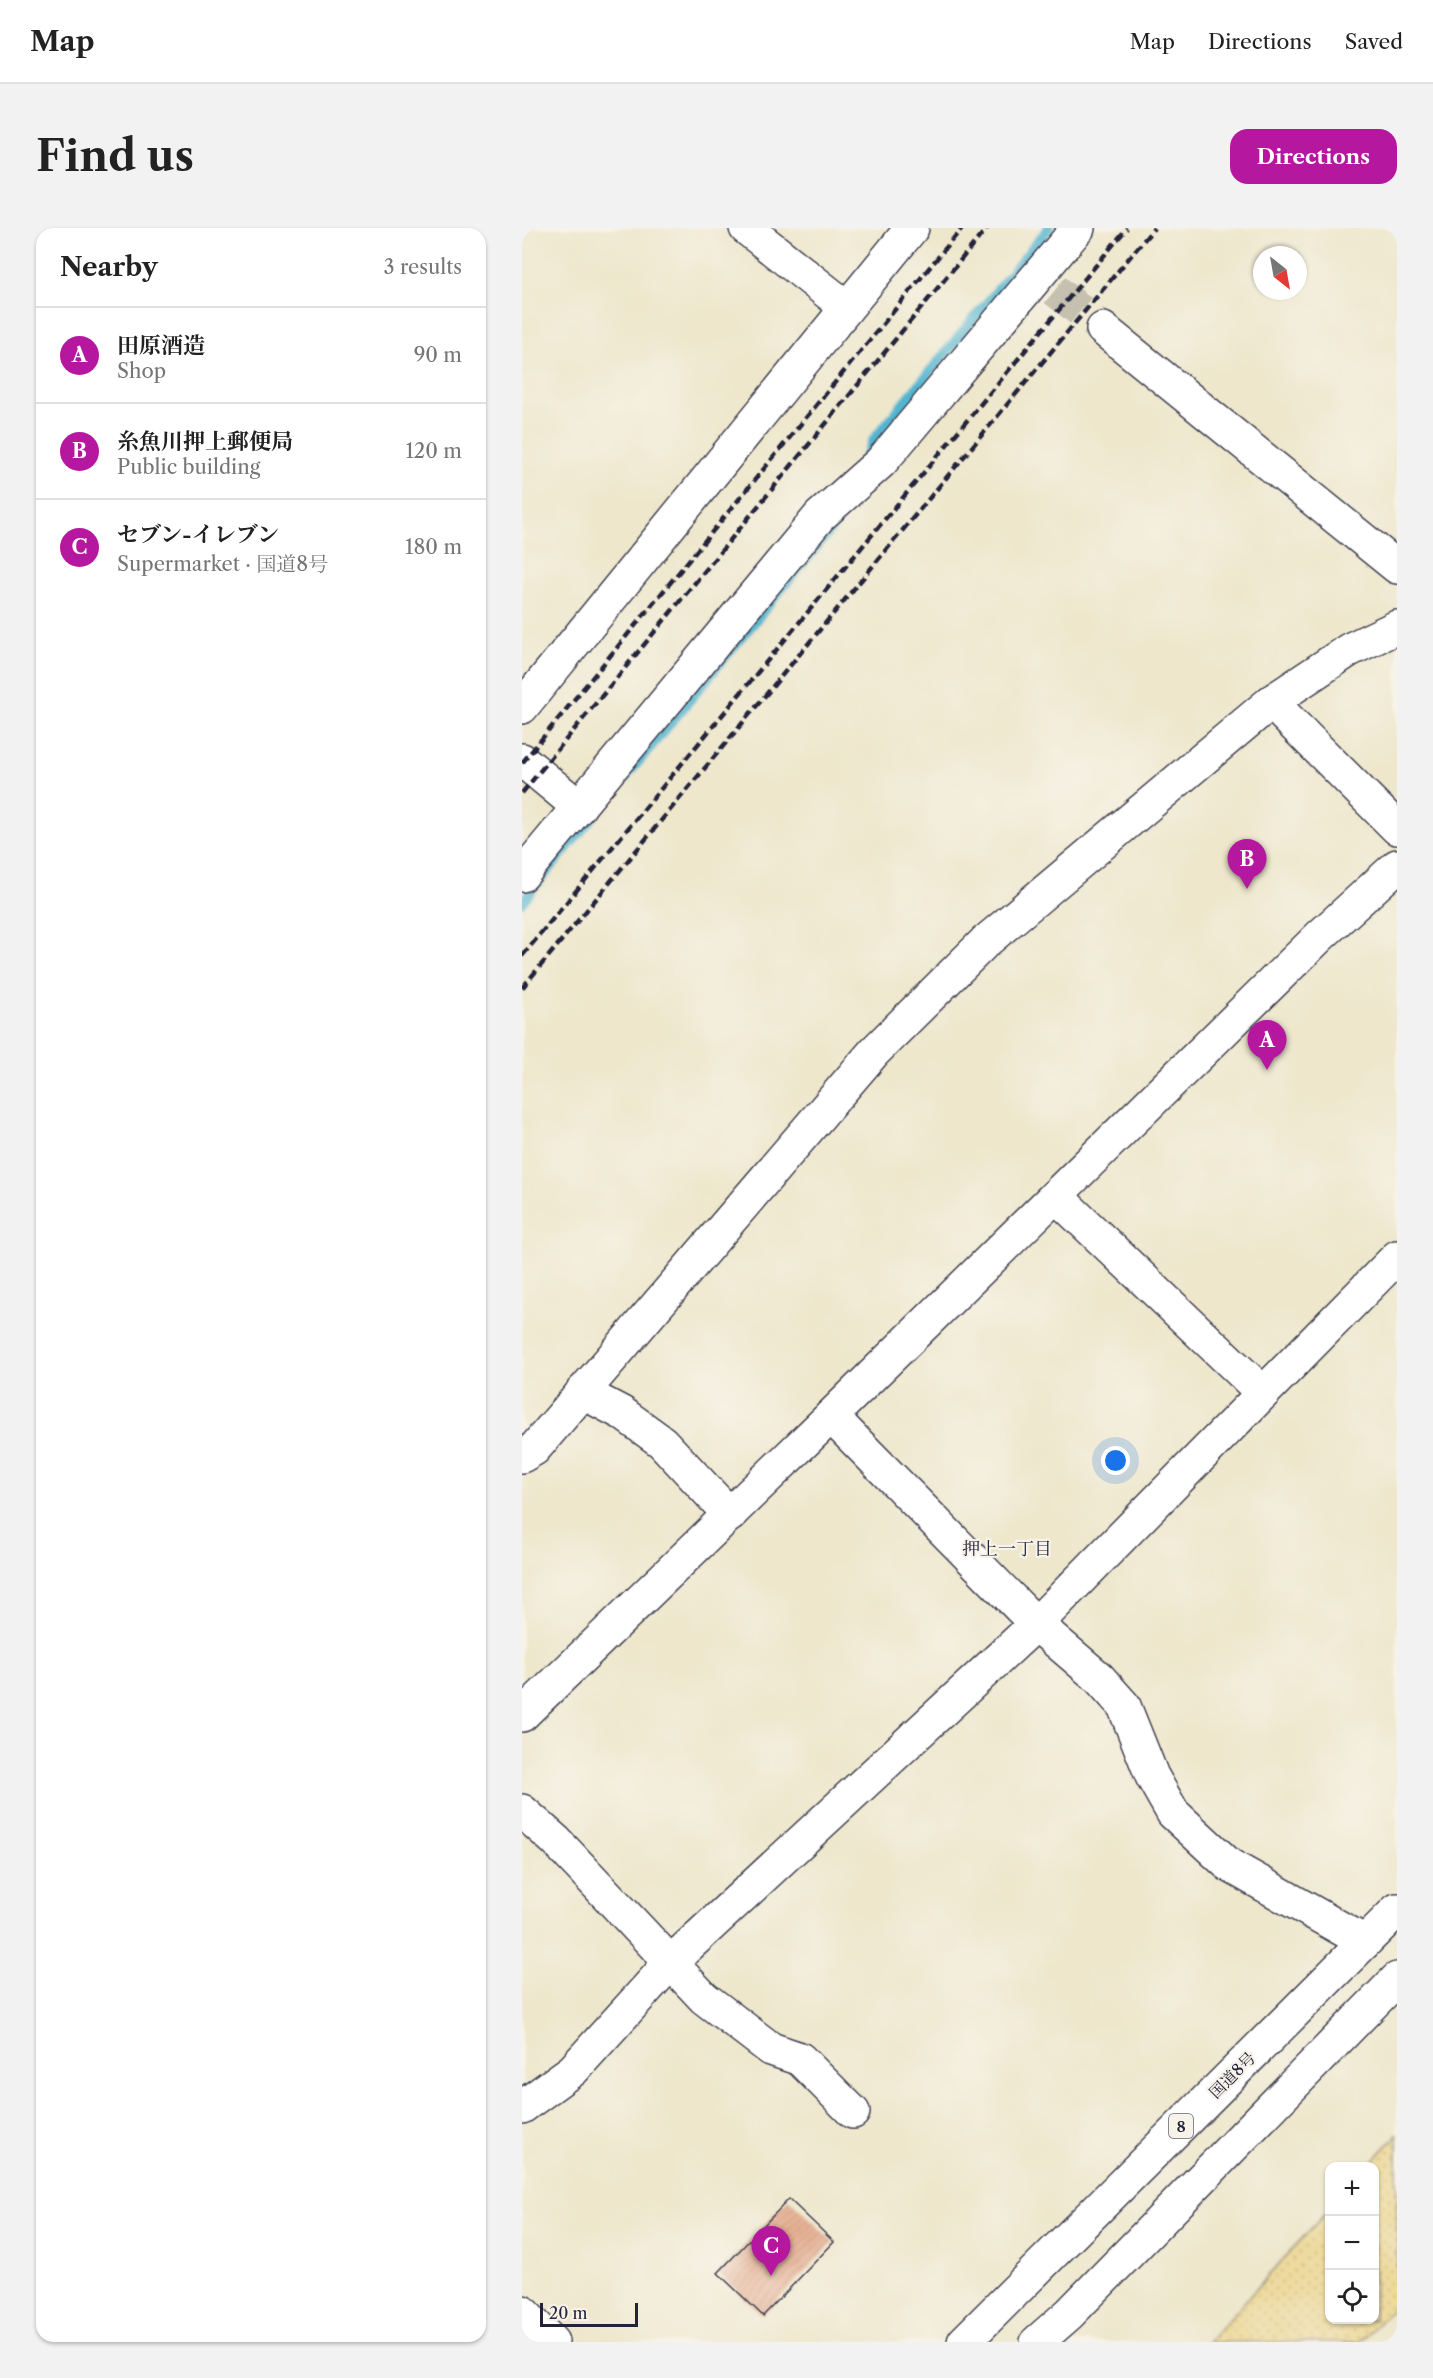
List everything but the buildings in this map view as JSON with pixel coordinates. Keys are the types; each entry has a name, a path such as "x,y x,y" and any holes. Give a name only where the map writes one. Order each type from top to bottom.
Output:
{"main road":[{"path":"746,228 846,307"},
{"path":"522,707 912,228"},
{"path":"522,875 820,516 881,462 1046,283 1078,228"},
{"path":"1103,329 1397,567"},
{"path":"522,1456 534,1449 874,1052 985,942 1271,702 1349,650 1397,627"},
{"path":"1271,702 1397,828"},
{"path":"522,760 579,807"},
{"path":"522,1715 730,1515 1320,936 1397,866"},
{"path":"1056,1196 1263,1393"},
{"path":"522,2107 573,2070 671,1962 1036,1624 1397,1257"},
{"path":"582,1392 622,1413 662,1442 730,1515"},
{"path":"831,1416 1036,1624 1099,1678 1124,1706 1152,1776 1173,1813 1228,1865 1365,1942"},
{"path":"522,1811 556,1840 704,1998 771,2049 800,2059 853,2112"},
{"name":"国道8号","path":"964,2342 1397,1910"},
{"path":"1037,2342 1069,2314 1397,1979"},
{"path":"522,2312 552,2342"}],"sand":[{"path":"1397,2135 1397,2304 1379,2322 1379,2162 1372,2162"},
{"path":"1325,2213 1325,2324 1378,2324 1360,2342 1208,2342"}],"waterway":[{"path":"863,463 874,439 1049,228"},
{"path":"522,902 837,522 842,513"}],"tunnel":[{"path":"1055,290 1103,329"}],"railway":[{"path":"522,763 962,228"},
{"path":"522,793 987,228"},
{"path":"522,956 1127,228"},
{"path":"522,988 1154,228"}],"place":[{"name":"糸魚川押上郵便局","path":"1247,889"},
{"name":"田原酒造","path":"1267,1070"},
{"name":"セブン-イレブン","path":"771,2276"}],"district":[{"name":"押上一丁目","path":"1007,1549"}]}
